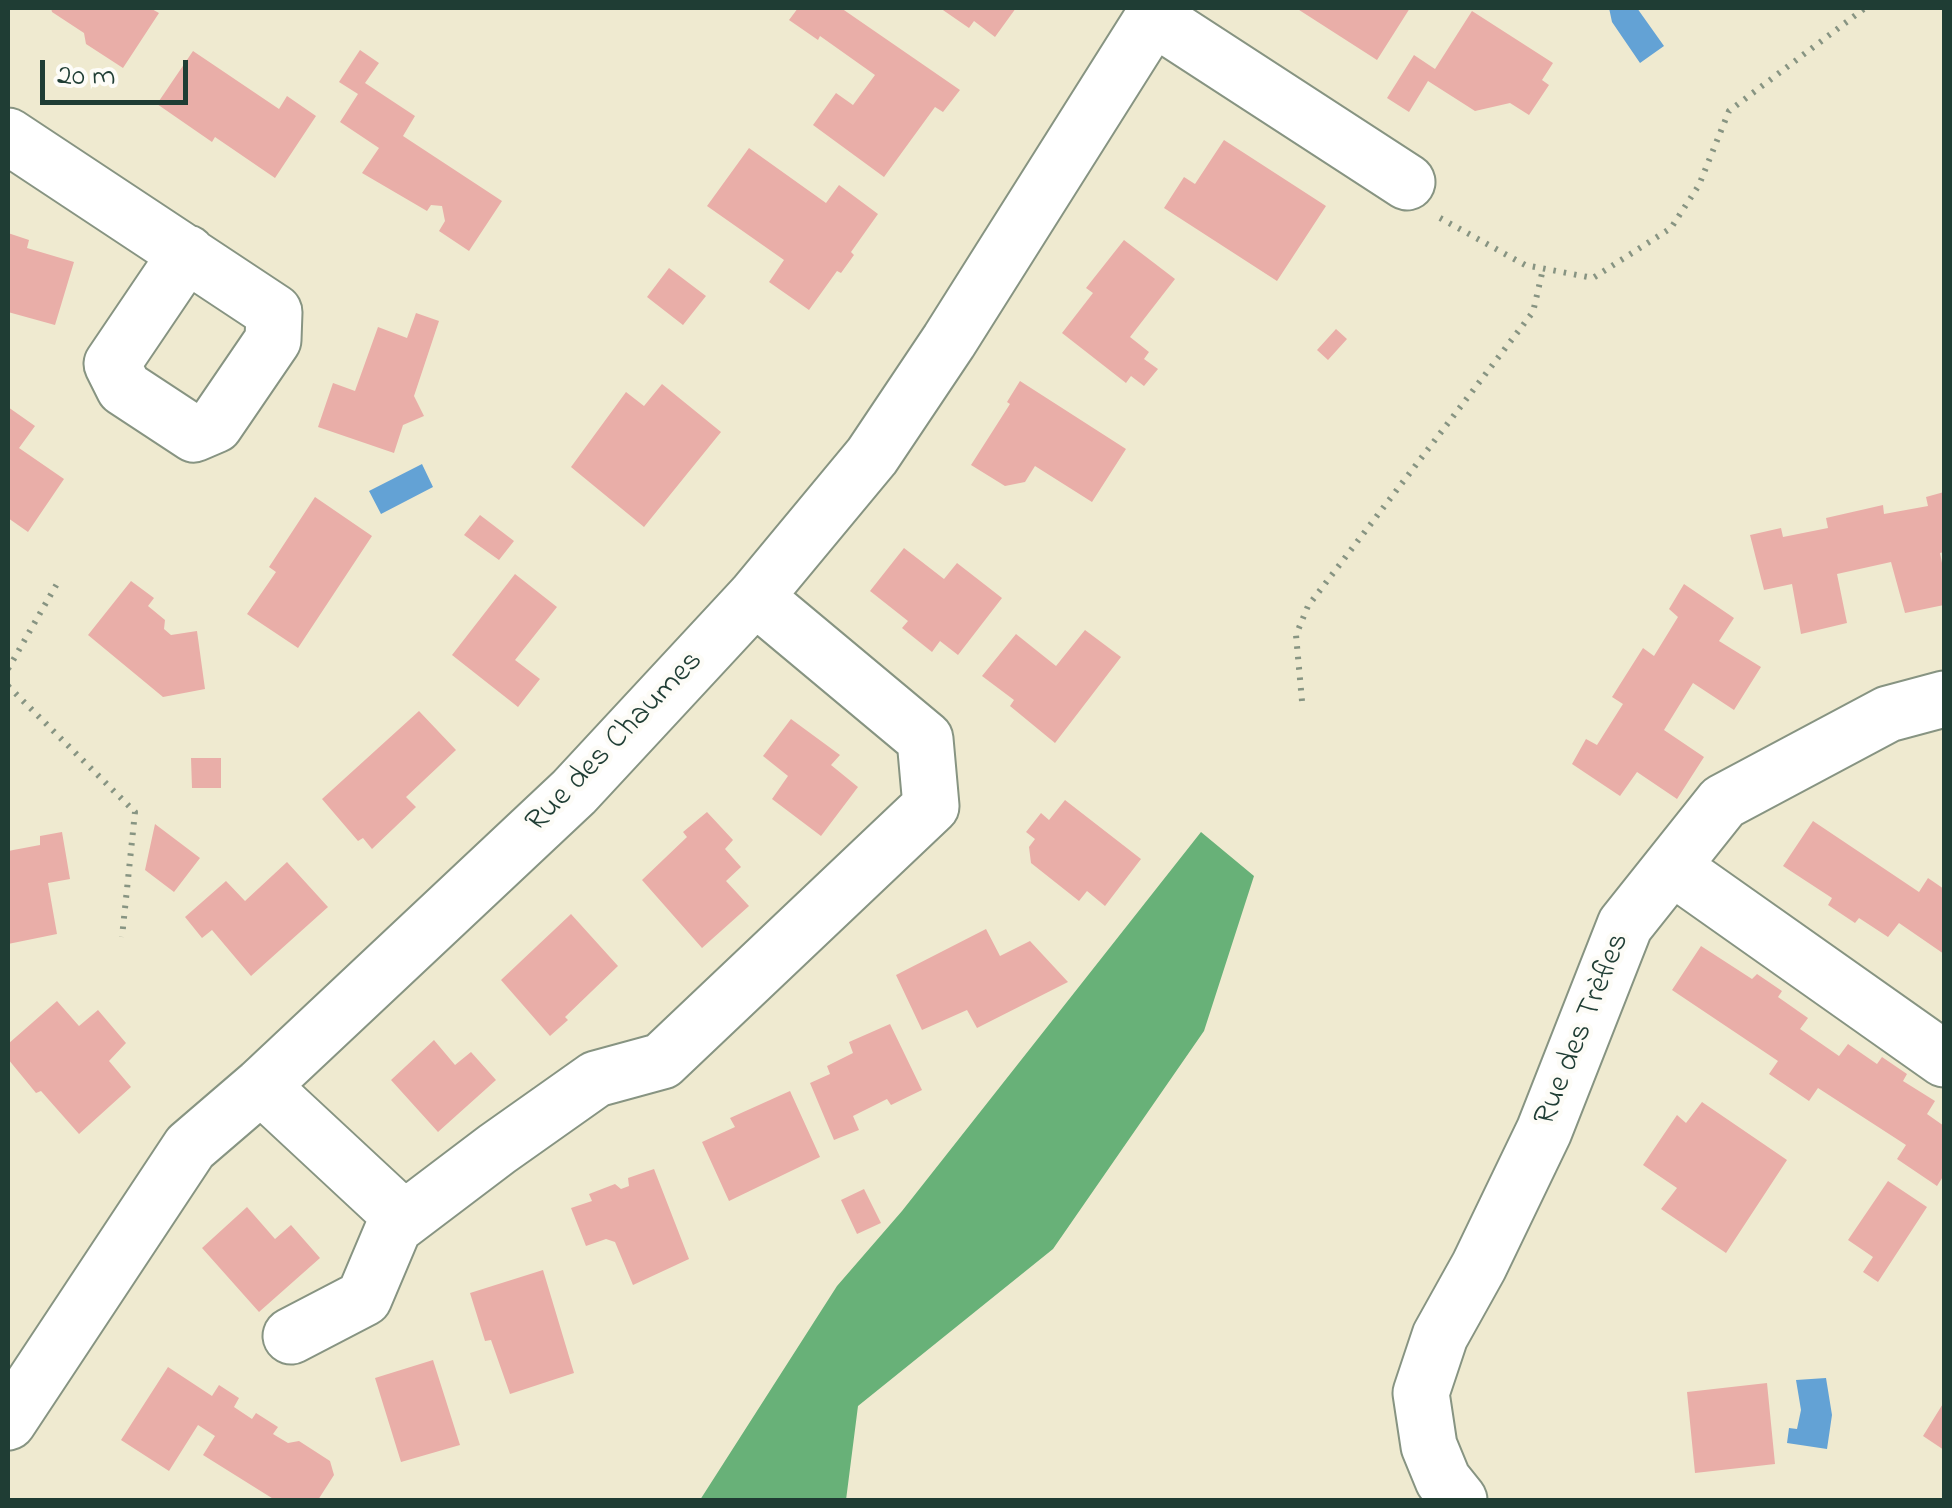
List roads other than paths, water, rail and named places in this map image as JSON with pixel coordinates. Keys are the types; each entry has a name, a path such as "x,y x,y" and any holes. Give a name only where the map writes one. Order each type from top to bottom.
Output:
{"street":[{"path":"1156,12 1407,182"},
{"name":"Rue des Chaumes","path":"8,1422 190,1147 261,1086 574,792 755,597 872,456 1156,12"},
{"path":"8,136 187,253"},
{"path":"291,1336 364,1298 394,1227 404,1219 596,1079 662,1061 931,806 925,738 755,597"},
{"name":"Rue des Trèfles","path":"1459,1500 1443,1480 1429,1446 1421,1392 1440,1336 1479,1266 1544,1131 1625,925 1723,802 1888,714 1944,700"},
{"path":"1672,867 1944,1058"},
{"path":"261,1086 404,1219"}],"water":[{"path":"1609,8 1637,8 1664,46 1640,63 1612,22"},
{"path":"422,464 433,487 381,514 369,491"},
{"path":"1826,1378 1832,1415 1827,1449 1787,1443 1789,1428 1797,1429 1801,1410 1796,1380"}]}
